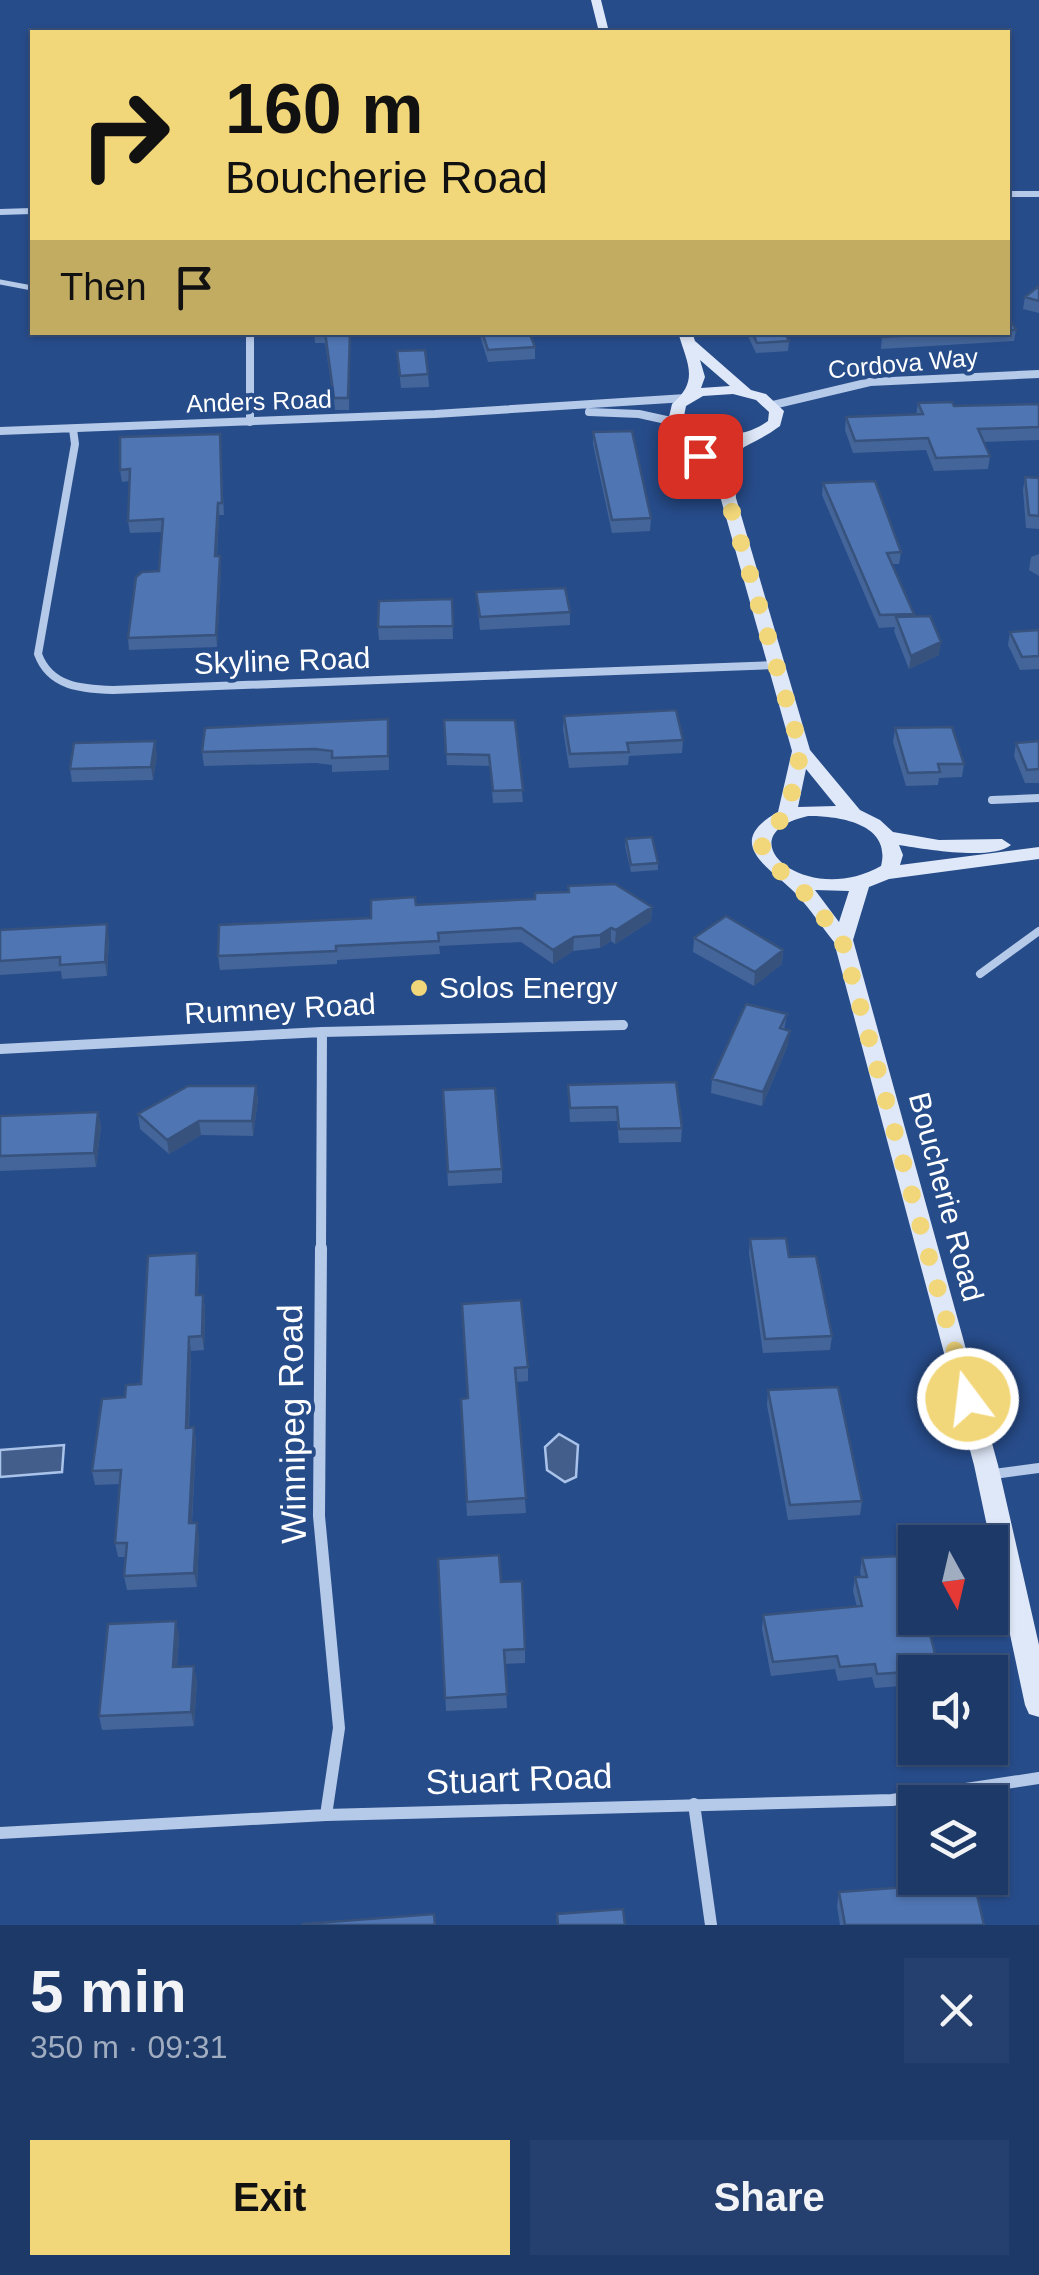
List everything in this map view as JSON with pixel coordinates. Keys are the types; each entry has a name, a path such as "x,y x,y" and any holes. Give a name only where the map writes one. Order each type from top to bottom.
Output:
{"main road":[{"path":"596,0 604,30"},
{"path":"688,339 744,392 773,405 777,411 775,423 750,437 718,438 685,427 676,410 698,386 688,339"},
{"path":"688,397 711,390 744,392"},
{"name":"Boucherie Road","path":"685,427 728,498"},
{"name":"Boucherie Road","path":"750,437 737,443 726,458 728,498 801,751 853,814 888,837"},
{"name":"Boucherie Road","path":"801,751 787,815 766,832 762,846 771,865 795,881 842,940 987,1475 1039,1705"},
{"path":"787,815 820,808 853,814"},
{"path":"880,874 892,851 888,837 939,846 1039,842"},
{"path":"795,881 831,888 860,885 880,874 1039,853"},
{"path":"842,940 860,885"}],"street":[{"path":"1010,194 1039,194"},
{"path":"0,212 30,211"},
{"path":"250,335 250,422"},
{"name":"Cordova Way","path":"773,405 808,392 873,381 1039,374"},
{"name":"Anders Road","path":"0,431 518,409 688,397"},
{"name":"Anders Road","path":"518,409 639,414 685,427"},
{"name":"Skyline Road","path":"72,428 75,444 38,654 48,674 64,684 113,690 774,665"},
{"name":"Rumney Road","path":"0,1049 322,1032 624,1024"},
{"name":"Winnipeg Road","path":"322,1032 319,1516 339,1728 326,1815"},
{"name":"Stuart Road","path":"0,1833 326,1815 892,1800 1039,1778"},
{"path":"694,1804 711,1925"}],"lane":[{"path":"0,282 30,288"},
{"path":"992,800 1039,798"},
{"path":"980,974 1039,931"},
{"path":"987,1475 1039,1468"}],"water":[{"path":"559,1434 578,1445 576,1477 565,1482 547,1470 545,1447"},
{"path":"64,1445 62,1472 0,1477 0,1450"}],"building":[{"path":"1039,286 1039,301 1025,297"},
{"path":"325,335 350,335 348,398 334,398"},
{"path":"483,335 530,335 535,347 488,350"},
{"path":"753,335 786,335 789,341 757,343"},
{"path":"425,350 428,374 400,376 397,351"},
{"path":"952,402 954,406 1039,404 1039,427 978,429 990,456 936,458 928,438 855,441 846,417 923,414 918,403"},
{"path":"632,431 651,518 612,520 593,432"},
{"path":"220,434 222,503 218,503 215,556 220,556 216,635 128,638 136,577 142,572 159,571 163,519 128,521 130,469 120,470 120,437"},
{"path":"1025,477 1039,478 1039,516 1029,515"},
{"path":"875,481 901,552 887,553 914,614 880,615 823,483"},
{"path":"565,588 570,612 480,617 476,592"},
{"path":"452,599 453,626 378,627 379,601"},
{"path":"930,616 941,642 911,656 896,617"},
{"path":"1039,630 1039,656 1022,657 1010,632"},
{"path":"676,710 683,740 627,743 629,752 570,754 564,716"},
{"path":"388,719 388,756 332,758 332,751 315,749 202,752 205,728"},
{"path":"444,720 515,720 523,790 493,791 489,755 446,754"},
{"path":"952,727 964,764 938,764 940,772 908,773 895,728"},
{"path":"155,741 151,767 70,769 74,743"},
{"path":"1039,741 1039,769 1027,770 1016,743"},
{"path":"652,837 658,863 631,865 626,839"},
{"path":"615,884 652,907 616,930 574,937 553,950 521,928 438,933 439,941 336,946 336,951 218,956 219,925 371,918 371,900 415,897 416,905 535,899 535,893 569,892 568,886"},
{"path":"726,916 783,950 755,972 694,938"},
{"path":"107,924 105,962 60,965 60,957 0,961 0,930"},
{"path":"746,1004 787,1014 780,1028 790,1031 763,1092 712,1079"},
{"path":"676,1082 682,1128 619,1129 617,1107 570,1108 568,1085"},
{"path":"188,1086 256,1086 252,1121 199,1121 167,1140 138,1114"},
{"path":"495,1088 502,1169 448,1172 443,1090"},
{"path":"98,1112 94,1153 0,1156 0,1116"},
{"path":"786,1238 789,1257 816,1256 832,1336 765,1339 750,1239"},
{"path":"197,1253 196,1295 203,1295 202,1336 189,1337 186,1428 194,1427 189,1523 197,1523 194,1573 124,1576 127,1543 115,1543 121,1470 92,1471 102,1399 125,1397 126,1385 141,1384 148,1256"},
{"path":"521,1300 528,1367 515,1368 526,1498 467,1502 461,1399 468,1398 462,1304"},
{"path":"838,1387 862,1501 790,1505 768,1390"},
{"path":"499,1555 501,1582 522,1581 525,1649 504,1650 507,1694 445,1698 438,1559"},
{"path":"898,1556 898,1635 930,1635 935,1655 898,1655 898,1673 877,1674 875,1664 840,1667 837,1656 773,1662 763,1615 862,1606 855,1577 867,1577 862,1558"},
{"path":"176,1621 173,1667 194,1666 191,1712 99,1716 108,1624"},
{"path":"898,1888 898,1895 977,1895 984,1925 845,1925 839,1892"},
{"path":"623,1909 625,1925 558,1925 557,1914"},
{"path":"434,1914 435,1925 303,1925 303,1924"}],"place":[{"name":"Solos Energy","path":"419,988"}],"route":[{"path":"700,456 728,498 801,751 787,815 766,832 764,854 771,865 795,881 842,940 968,1399"}]}
